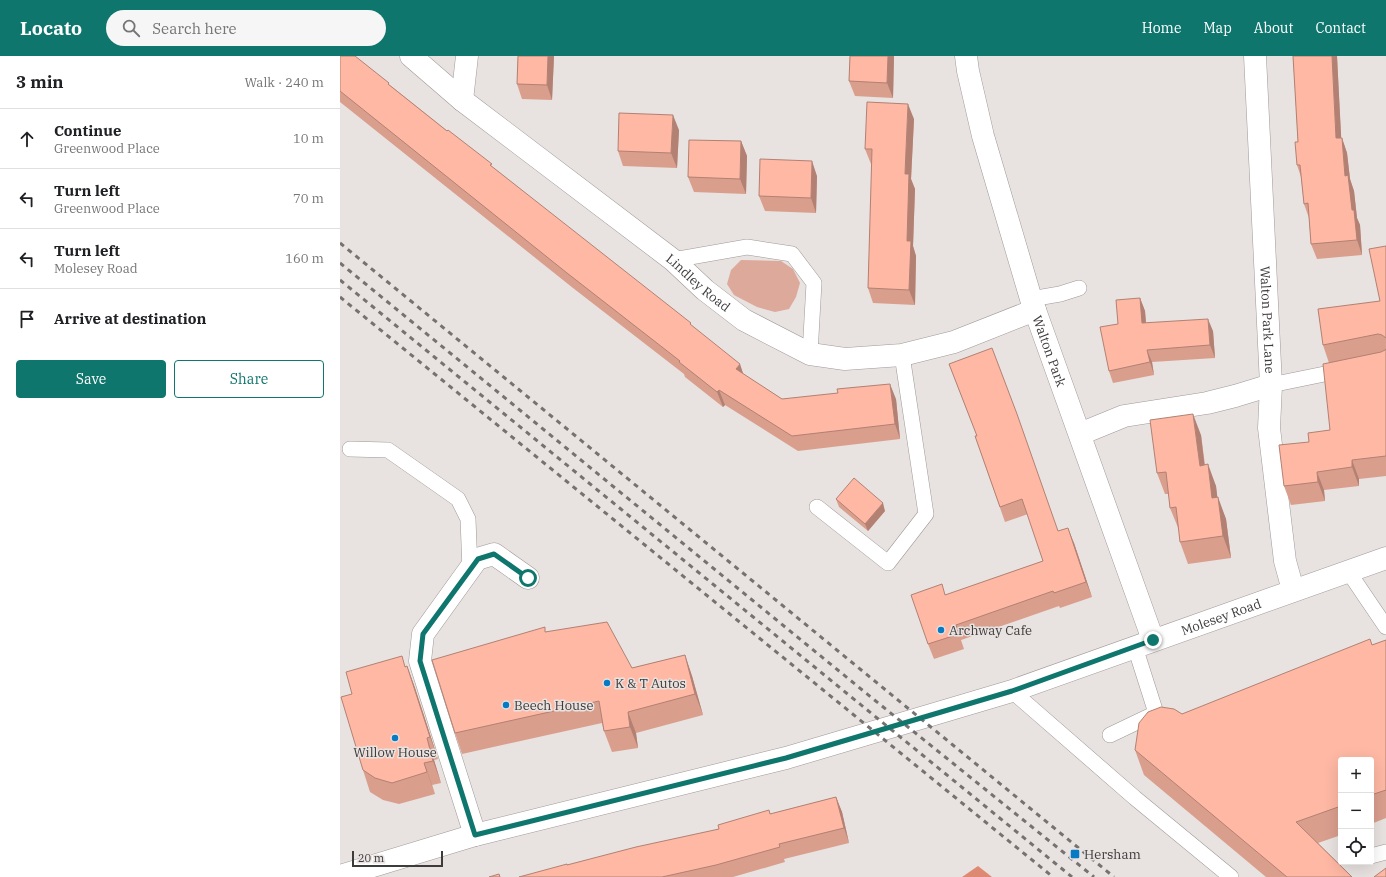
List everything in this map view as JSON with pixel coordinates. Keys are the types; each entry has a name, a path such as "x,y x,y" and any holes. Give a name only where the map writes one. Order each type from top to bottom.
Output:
{"street":[{"name":"Lindley Road","path":"411,56 462,100 673,260 705,290 744,320 810,354 845,359 902,355 954,342 1033,305"},
{"path":"462,100 467,56"},
{"name":"Walton Park","path":"966,56 983,136 1033,305 1080,434 1144,644"},
{"name":"Walton Park Lane","path":"1080,434 1124,416 1206,403 1271,385 1255,56"},
{"path":"1271,385 1269,428 1285,561 1293,590"},
{"path":"475,835 420,661 423,634 478,559 494,554 528,578"},
{"name":"Molesey Road","path":"340,876 475,835 786,758 1012,691 1348,570 1386,558"}],"lane":[{"path":"673,260 747,247 792,254 814,283 810,354"},
{"path":"1033,305 1079,288"},
{"path":"817,508 888,563 926,514 902,355"},
{"path":"1271,385 1355,368"},
{"path":"350,450 388,450 458,499 468,519 470,570"},
{"path":"1348,570 1386,627"},
{"path":"1110,735 1156,713 1144,644"},
{"path":"1012,691 1135,798 1231,877"},
{"path":"1374,855 1386,852"}],"shaded area":[{"path":"741,260 781,261 793,269 800,283 796,297 789,309 775,312 757,307 734,295 727,284 731,270"},
{"path":"978,866 992,877 962,877"}],"building":[{"path":"340,56 355,56 447,131 448,130 492,164 490,165 691,323 690,324 740,364 736,369 782,399 838,393 837,389 890,384 895,424 792,436 719,390 717,392 340,91"},
{"path":"518,56 548,56 547,85 517,84"},
{"path":"850,56 888,56 887,83 849,81"},
{"path":"1293,56 1332,56 1336,138 1342,138 1345,176 1348,175 1357,240 1311,244 1308,203 1304,204 1300,165 1297,165 1295,142 1298,142"},
{"path":"867,102 908,104 905,174 909,174 907,241 911,241 909,290 868,288 872,149 865,149"},
{"path":"619,113 673,115 671,153 618,151"},
{"path":"689,140 741,141 740,179 688,177"},
{"path":"760,159 812,161 811,198 759,196"},
{"path":"1386,246 1386,338 1378,334 1323,345 1318,309 1380,301 1369,249"},
{"path":"1140,298 1142,323 1208,319 1210,345 1147,350 1150,362 1109,371 1100,327 1118,324 1116,300"},
{"path":"992,348 1058,531 1068,528 1086,582 1054,593 1053,591 956,625 959,634 928,644 911,595 942,584 945,595 1043,561 1022,499 1000,507 975,436 977,436 949,364"},
{"path":"1386,349 1386,456 1352,460 1352,467 1317,472 1318,482 1284,486 1279,445 1309,442 1308,433 1330,430 1323,364 1381,352"},
{"path":"1193,414 1200,466 1208,464 1212,498 1218,497 1223,536 1180,542 1176,507 1170,508 1166,472 1157,473 1150,420"},
{"path":"854,478 883,503 865,524 836,499"},
{"path":"607,622 632,668 685,655 695,694 628,712 630,727 604,731 599,701 455,733 432,660 545,627 545,632"},
{"path":"1370,639 1372,645 1386,640 1386,790 1374,794 1374,757 1338,757 1338,807 1296,822 1338,863 1338,865 1352,877 1287,877 1135,750 1139,723 1148,712 1161,707 1174,709 1182,714"},
{"name":"Willow House","path":"402,656 405,667 407,666 430,737 427,738 433,761 424,763 427,772 392,783 375,778 363,770 341,697 352,694 346,672"},
{"path":"836,797 844,828 779,844 780,847 716,865 662,877 519,877 636,847 719,829 718,825 769,810 770,814"},
{"path":"1386,868 1386,877 1374,877"},
{"path":"499,874 500,877 489,877"}],"railway":[{"path":"340,243 1114,877"},
{"path":"340,263 872,698 1094,877"},
{"path":"340,280 1072,877"},
{"path":"340,297 1053,877"}],"place":[{"name":"Archway Cafe","path":"941,630"},
{"name":"K & T Autos","path":"607,683"},
{"name":"Beech House","path":"506,705"},
{"name":"Willow House","path":"395,738"},
{"name":"Hersham","path":"1075,854"}],"route":[{"path":"528,578 494,554 478,559 423,634 420,661 475,835 786,758 1012,691 1153,640"}]}
